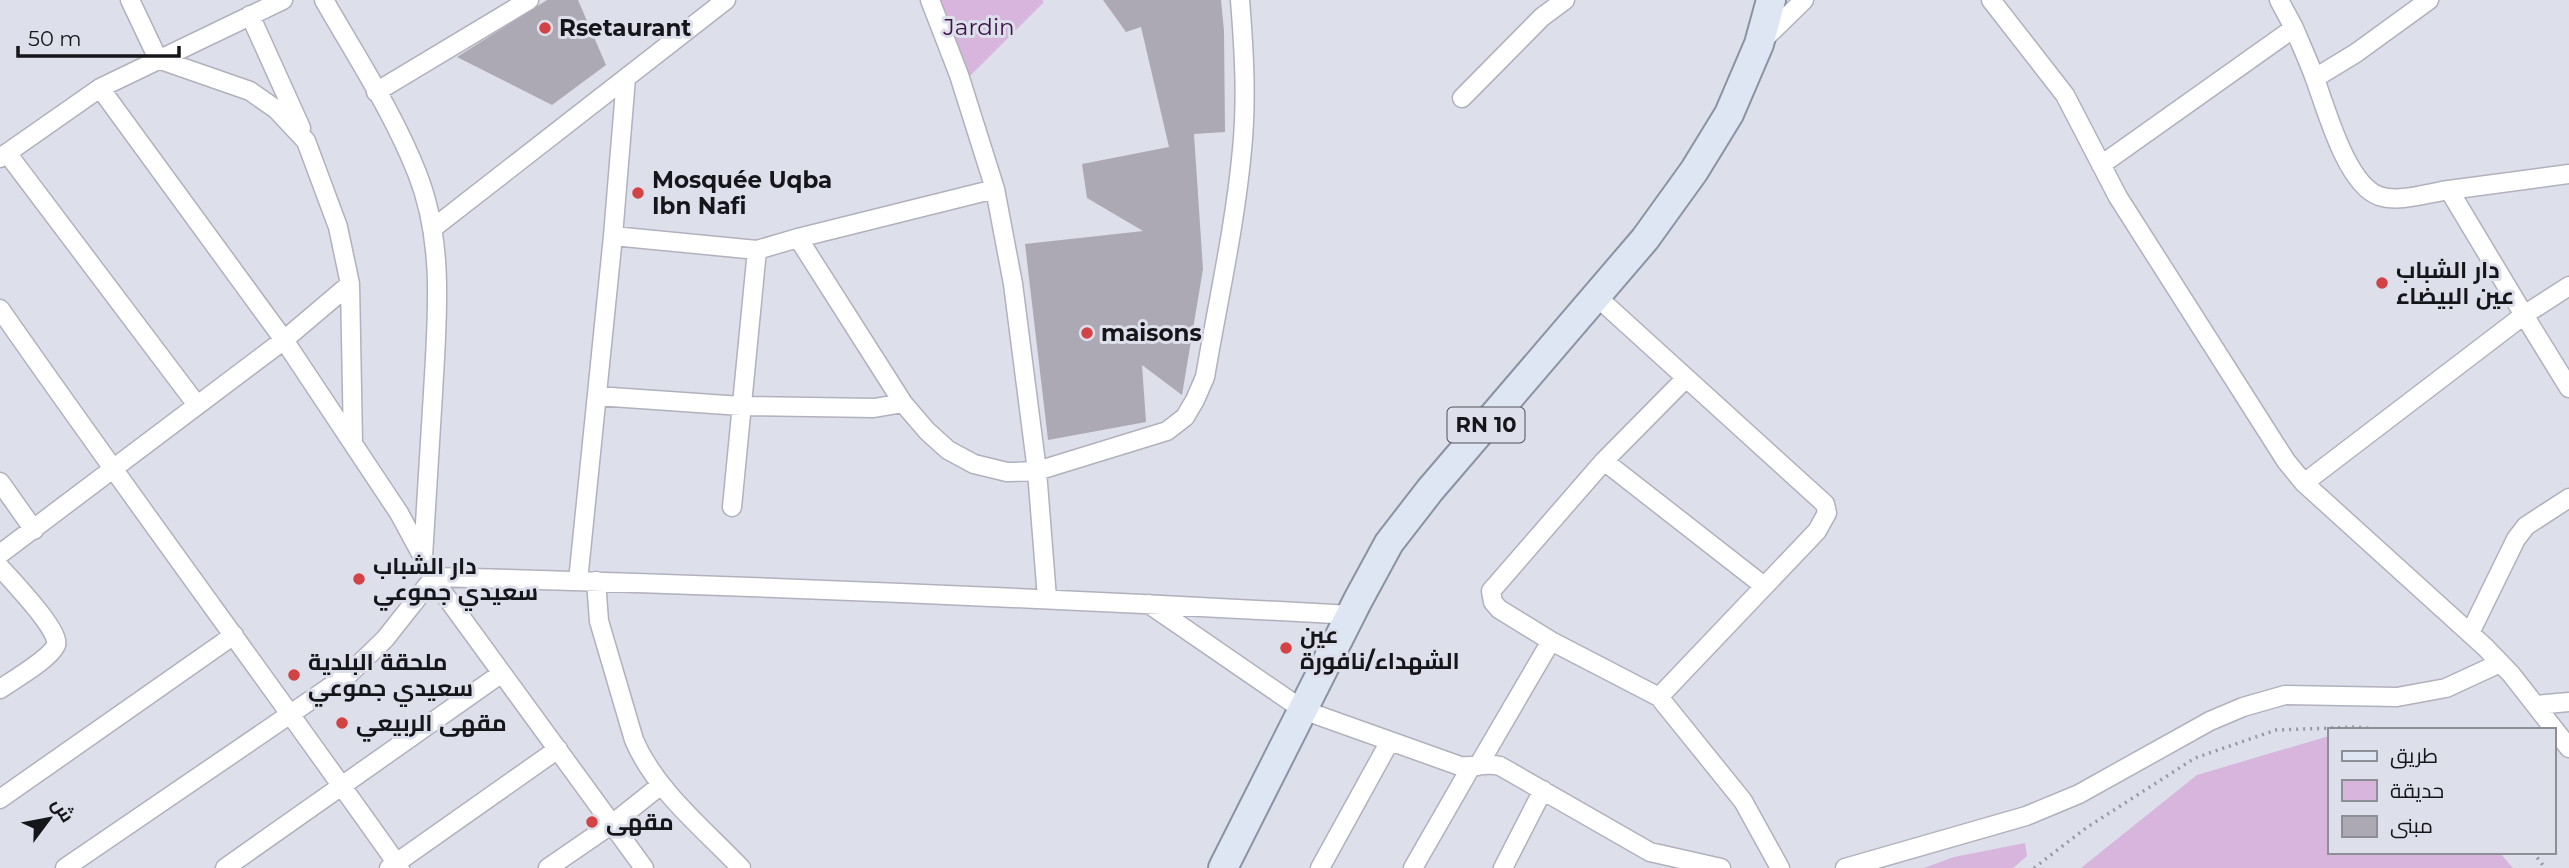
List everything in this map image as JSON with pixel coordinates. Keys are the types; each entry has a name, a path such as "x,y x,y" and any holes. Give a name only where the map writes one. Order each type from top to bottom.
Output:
{"main road":[{"name":"RN 10","path":"1225,867 1389,544 1430,490 1645,239 1694,171 1728,114 1759,44 1771,0"}],"street":[{"path":"130,0 158,59 250,91 277,110 306,141"},
{"path":"197,405 4,155 100,88 283,0"},
{"path":"324,0 395,125 418,174 432,229 437,261 438,312 423,557"},
{"path":"376,93 529,0"},
{"path":"432,229 726,0"},
{"path":"930,0 959,75 995,189 1013,284 1037,471 1047,598"},
{"path":"798,238 903,403 927,431 956,455 974,464 1007,472 1037,471 1167,430 1185,417 1205,377 1242,149 1245,78 1240,0"},
{"path":"1462,98 1542,17 1565,0"},
{"path":"1759,44 1804,0"},
{"path":"1991,0 2065,95 2118,198 2263,426 2304,483 2500,663 2554,728"},
{"path":"2279,0 2315,78 2336,140 2352,168 2376,195 2392,199 2569,174"},
{"path":"2315,78 2356,53 2429,0"},
{"path":"250,15 306,141 338,227 350,284 353,443"},
{"path":"2101,165 2294,28"},
{"path":"626,78 597,396 587,581 640,754 661,785 741,868"},
{"path":"100,88 284,340 399,513 434,577 643,868"},
{"path":"613,236 757,250 995,189"},
{"path":"2449,190 2569,388"},
{"path":"732,507 757,250"},
{"path":"0,554 284,340 350,284"},
{"path":"2304,483 2524,315 2569,286"},
{"path":"1596,296 1825,504 1827,513 1816,531 1659,698"},
{"path":"0,309 111,469 292,714 395,866 558,749"},
{"path":"1686,378 1604,461 1491,591 1493,602 1499,609 1550,641 1659,698 1743,801 1780,868"},
{"path":"597,396 741,406 874,408 903,403"},
{"path":"1604,461 1764,586"},
{"path":"0,482 34,530"},
{"path":"2470,634 2516,539 2526,526 2569,498"},
{"path":"0,567 52,628 57,640 56,646 46,657 0,689"},
{"path":"434,577 1047,598 1351,615"},
{"path":"65,868 349,674 385,639 434,577"},
{"path":"1149,604 1303,710 1460,766 1489,762 1500,766 1543,790 1647,860 1721,868"},
{"path":"0,799 234,635"},
{"path":"1413,868 1550,641"},
{"path":"1844,868 2026,816 2079,794 2210,721 2244,707 2285,695 2397,697 2445,688 2500,663"},
{"path":"225,868 502,673"},
{"path":"2536,705 2569,702"},
{"path":"2555,730 2569,748"},
{"path":"1320,868 1390,741"},
{"path":"548,868 612,824 661,785"},
{"path":"1503,868 1543,790"}],"path":[{"path":"2034,868 2086,828 2195,758 2276,730 2328,728"},
{"path":"2330,728 2365,728"}],"green space":[{"name":"Jardin","path":"939,0 1042,0 1044,2 970,76"},
{"path":"2328,736 2328,854 2501,854 2513,868 2081,868 2197,775"},
{"path":"2025,843 2027,856 2013,868 1924,868 1954,857"}],"building":[{"name":"Rsetaurant","path":"547,0 578,0 606,65 552,105 457,57"},
{"path":"1103,0 1221,0 1225,132 1194,134 1203,269 1182,395 1142,365 1146,422 1048,440 1025,244 1143,231 1087,198 1082,164 1169,147 1141,27 1126,32"}],"place":[{"name":"Rsetaurant","path":"545,28"},
{"name":"Mosquée Uqba Ibn Nafi","path":"638,193"},
{"name":"دار الشباب عين البيضاء","path":"2382,283"},
{"name":"maisons","path":"1087,333"},
{"name":"دار الشباب سعيدي جموعي","path":"359,579"},
{"name":"عين الشهداء/نافورة","path":"1286,648"},
{"name":"ملحقة البلدية سعيدي جموعي","path":"294,675"},
{"name":"مقهى الربيعي","path":"342,723"},
{"name":"مقهى","path":"592,822"}]}
